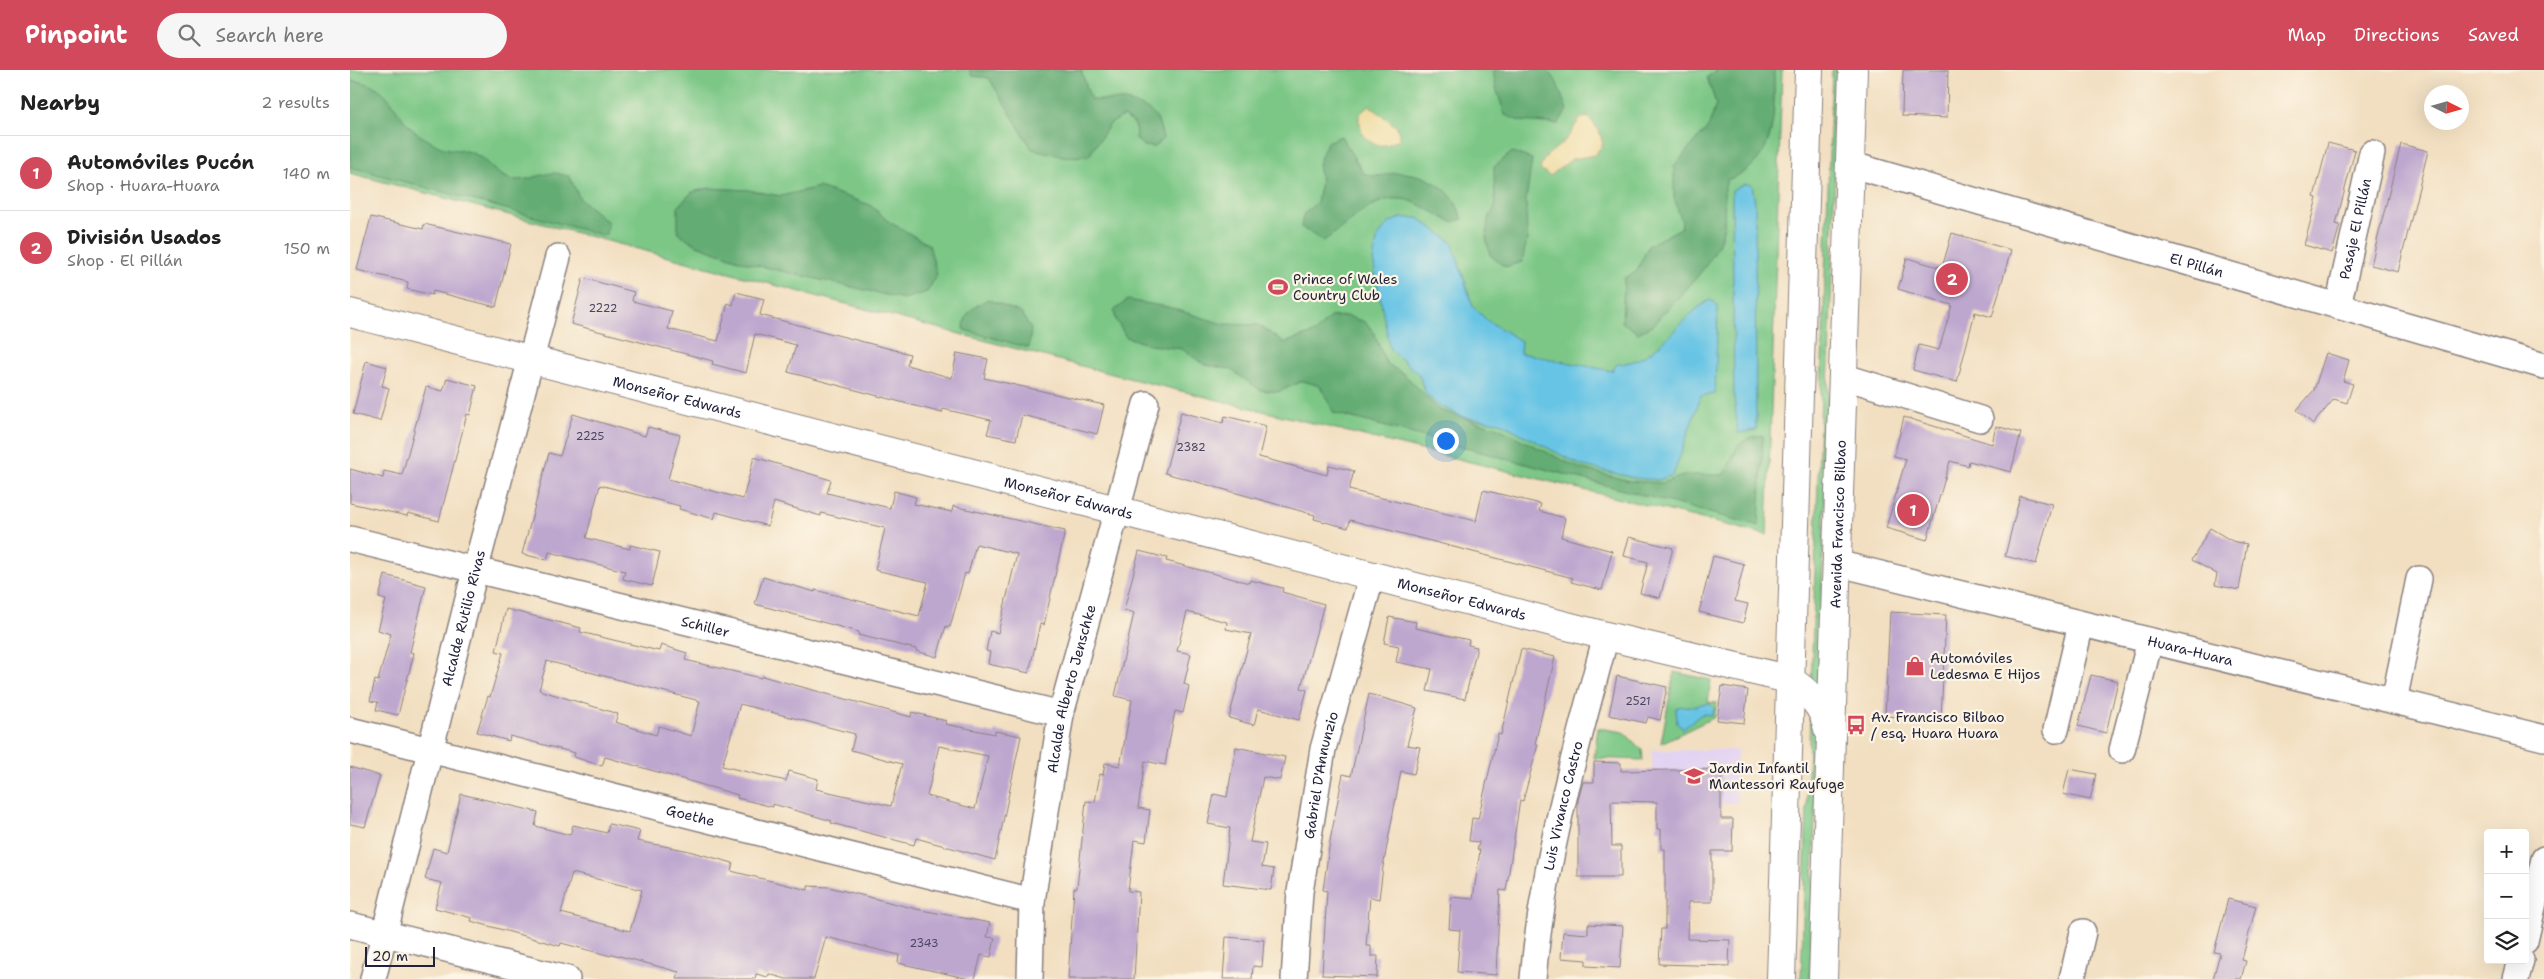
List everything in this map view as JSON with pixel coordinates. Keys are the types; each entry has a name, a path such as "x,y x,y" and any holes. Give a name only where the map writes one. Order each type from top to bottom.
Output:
{"main road":[{"path":"1781,979 1788,679 1809,70"},
{"name":"Avenida Francisco Bilbao","path":"1823,979 1853,70"},
{"name":"Monseñor Edwards","path":"350,313 1117,508 1606,636 1788,679"},
{"path":"1788,679 1804,689 1817,703 1826,719 1830,738"}],"street":[{"name":"Pasaje El Pillán","path":"2338,306 2372,153"},
{"name":"El Pillán","path":"1850,164 2544,366"},
{"name":"Alcalde Rutilio Rivas","path":"373,979 558,257"},
{"path":"1842,376 1980,419"},
{"name":"Alcalde Alberto Jenschke","path":"1030,979 1032,901 1061,714 1146,404"},
{"name":"Schiller","path":"350,538 476,571 1061,714"},
{"name":"Huara-Huara","path":"1836,564 2544,738"},
{"name":"Gabriel D'Annunzio","path":"1294,979 1300,892 1323,749 1372,575"},
{"path":"2394,701 2420,579"},
{"path":"2056,730 2081,624"},
{"name":"Luis Vivanco Castro","path":"1534,979 1538,922 1560,812 1606,636"},
{"path":"2122,750 2150,641"},
{"name":"Goethe","path":"350,730 1032,901"},
{"path":"2529,924 2544,859"},
{"path":"350,925 567,979"},
{"path":"2072,979 2083,932"},
{"path":"2516,979 2520,964"}],"shaded area":[{"name":"Jardin Infantil Mantessori Rayfuge","path":"1652,750 1737,750 1737,803 1652,803"}],"green space":[{"name":"Prince of Wales Country Club","path":"350,70 1782,70 1767,535 1104,372 350,173"},
{"path":"969,70 1081,70 1091,100 1125,101 1141,106 1156,118 1163,138 1155,147 1143,146 1136,138 1135,124 1123,116 1110,124 1089,156 1067,157 1032,149 989,78 972,76"},
{"path":"1493,70 1547,70 1556,81 1567,110 1558,124 1519,121 1505,115 1496,88"},
{"path":"1718,70 1774,70 1774,110 1769,137 1765,149 1758,160 1746,171 1727,180 1724,193 1723,230 1719,243 1704,268 1652,326 1638,333 1622,322 1624,278 1636,272 1649,245 1681,228 1682,222 1674,198 1674,166 1709,126 1716,104 1707,77"},
{"path":"1832,70 1838,70 1810,979 1801,979"},
{"path":"353,81 378,88 392,102 403,120 421,136 441,147 475,154 505,177 523,180 554,173 569,176 580,199 609,223 605,236 350,167 350,82"},
{"path":"1341,136 1363,173 1378,176 1404,173 1426,178 1450,195 1463,219 1452,222 1413,202 1395,199 1383,201 1372,206 1323,241 1301,227 1303,215 1317,202 1321,181 1318,164 1327,142"},
{"path":"1512,152 1532,159 1526,200 1527,239 1522,262 1505,267 1490,255 1486,238 1488,220 1495,207 1494,167"},
{"path":"819,187 870,205 888,221 929,245 937,275 927,292 904,299 747,263 697,245 678,233 678,207 692,192 709,188 748,190 781,196"},
{"path":"988,299 1021,313 1031,329 1029,348 964,330 964,324 970,311"},
{"path":"1127,300 1168,307 1223,324 1259,325 1284,343 1316,332 1330,317 1347,316 1365,322 1373,331 1386,363 1405,375 1439,410 1498,428 1579,468 1630,481 1661,483 1687,475 1723,475 1740,444 1752,437 1763,435 1759,526 1334,413 1320,386 1303,381 1278,392 1260,390 1230,369 1205,365 1182,349 1150,345 1126,337 1116,320 1114,311"},
{"path":"1674,672 1711,680 1708,702 1717,703 1715,717 1661,743"},
{"path":"1598,728 1624,732 1642,750 1643,760 1594,758"}],"sand":[{"path":"1369,105 1397,127 1400,138 1392,143 1378,145 1366,138 1362,132 1359,115"},
{"path":"1588,117 1599,130 1603,144 1595,155 1572,159 1550,176 1540,170 1541,164 1547,156 1569,136 1581,118"}],"water":[{"path":"1745,184 1752,185 1755,203 1756,430 1738,433 1734,396 1732,190"},
{"path":"1400,218 1418,218 1452,242 1473,307 1488,321 1521,341 1520,353 1612,371 1617,364 1631,362 1656,348 1687,317 1710,300 1718,305 1715,394 1701,396 1673,475 1658,480 1634,478 1580,465 1499,422 1463,417 1436,404 1425,392 1419,375 1390,349 1373,260 1378,236 1389,223"},
{"path":"1710,704 1714,709 1712,715 1702,714 1683,728 1677,724 1676,708"}],"building":[{"path":"1903,70 1948,70 1947,118 1902,116"},
{"path":"2328,143 2355,150 2336,224 2340,225 2332,253 2304,245 2317,198 2314,197"},
{"path":"2401,144 2428,151 2398,272 2371,265"},
{"path":"371,217 423,229 424,224 511,244 496,307 433,291 432,295 407,289 408,282 357,270"},
{"path":"1952,233 2011,250 1992,317 1975,312 1957,382 1913,370 1919,345 1939,350 1952,305 1898,289 1907,258 1942,268"},
{"path":"583,278 634,292 632,301 672,311 668,329 718,341 728,303 733,305 736,292 764,299 760,315 910,354 907,365 952,378 957,353 988,359 984,378 1104,405 1097,434 1022,415 1016,440 987,434 991,420 943,409 942,413 788,372 796,345 755,334 746,373 712,364 713,361 571,324"},
{"path":"2326,353 2349,360 2343,381 2353,384 2347,403 2334,399 2313,424 2297,410 2314,390"},
{"path":"366,361 387,367 382,386 389,388 380,421 353,414"},
{"path":"447,378 477,386 470,415 467,414 439,521 408,513 407,516 350,503 350,469 383,478 384,471 402,475 426,387 443,391"},
{"path":"1181,412 1223,423 1225,416 1266,426 1259,457 1327,475 1329,465 1354,471 1349,490 1476,521 1483,490 1541,504 1539,511 1565,518 1561,537 1612,551 1602,590 1571,582 1573,578 1350,520 1348,528 1314,519 1315,515 1165,473"},
{"path":"573,414 645,436 648,427 680,435 668,479 743,499 754,457 831,480 827,493 890,508 894,491 916,497 914,504 952,512 953,506 1065,531 1044,625 1040,624 1029,673 988,664 990,652 986,651 990,631 998,633 1017,554 976,544 968,574 965,573 950,627 946,626 937,657 916,651 916,649 858,635 859,632 755,604 763,577 815,592 815,590 919,616 928,582 875,570 885,528 821,513 821,516 774,502 768,526 716,512 714,519 679,509 680,506 600,485 586,538 630,549 630,545 660,552 652,586 623,579 625,571 549,552 547,560 522,554 549,453 560,456"},
{"path":"1904,417 1992,444 1996,426 2021,433 2011,472 1969,461 1968,466 1950,461 1927,540 1886,528 1906,459 1894,456"},
{"path":"2020,496 2052,504 2036,564 2005,556"},
{"path":"2210,528 2232,541 2247,544 2239,590 2215,585 2217,574 2192,560"},
{"path":"1629,537 1673,548 1660,598 1640,593 1648,562 1624,556"},
{"path":"1139,551 1167,558 1166,561 1249,583 1250,580 1283,588 1282,592 1324,604 1301,688 1307,690 1299,720 1258,709 1254,725 1229,718 1251,634 1226,629 1227,622 1187,612 1177,651 1191,654 1184,684 1189,686 1183,713 1175,711 1165,765 1145,761 1138,808 1150,810 1146,842 1134,840 1128,891 1139,892 1134,979 1068,979 1074,888 1077,888 1086,801 1095,802 1100,774 1103,775 1105,763 1120,766 1132,700 1115,696 1134,613 1124,610"},
{"path":"1713,556 1744,564 1735,601 1748,604 1743,623 1699,612"},
{"path":"385,575 426,586 410,652 414,653 398,715 376,710 378,702 370,701 375,680 378,681 391,634 378,630 386,600 379,598"},
{"path":"506,609 581,628 580,632 659,651 661,645 687,653 685,660 761,678 762,676 911,717 912,712 946,721 945,724 995,734 995,731 1021,736 995,860 916,838 914,845 831,823 832,821 773,804 773,807 737,798 738,795 605,757 602,766 574,757 575,753 510,736 509,741 477,732 503,653 496,651","holes":["547,661 700,701 691,736 659,726 656,735 615,722 618,714 539,690","740,704 855,734 851,750 902,764 891,806 816,789 818,779 789,771 786,781 722,766","939,746 988,756 975,809 927,796"]},
{"name":"Automóviles Ledesma E Hijos","path":"1890,612 1946,615 1941,719 1885,716"},
{"path":"1389,617 1416,622 1415,628 1469,640 1468,645 1477,647 1465,699 1427,691 1432,669 1396,662 1399,646 1384,643"},
{"path":"1521,649 1555,657 1535,744 1538,744 1523,801 1520,800 1506,891 1500,890 1496,975 1457,972 1460,930 1449,929 1451,897 1473,899 1480,850 1477,850 1479,842 1469,841 1472,818 1478,819 1498,734 1501,735"},
{"path":"2091,675 2118,681 2106,733 2078,726"},
{"path":"1617,676 1667,687 1660,720 1648,717 1646,723 1609,715"},
{"path":"1722,686 1748,690 1744,723 1717,720"},
{"path":"1369,694 1417,708 1407,745 1420,747 1414,774 1401,771 1379,899 1370,897 1366,946 1371,946 1371,956 1378,956 1377,977 1322,975 1327,891 1323,890 1330,841 1343,774 1351,776"},
{"path":"1236,747 1285,757 1280,780 1263,777 1250,842 1266,844 1262,867 1274,869 1271,890 1223,884 1230,828 1208,824 1214,794 1227,797"},
{"path":"1594,762 1621,763 1621,771 1721,769 1721,819 1733,819 1732,851 1712,851 1712,902 1688,902 1687,939 1730,940 1729,966 1659,964 1661,929 1665,929 1665,849 1661,849 1661,829 1657,829 1657,802 1611,801 1612,846 1621,846 1621,877 1578,877 1578,800 1583,782 1594,782"},
{"path":"350,767 380,776 365,827 350,824"},
{"path":"2069,769 2096,774 2090,800 2063,794"},
{"path":"461,794 538,812 535,826 570,835 573,825 607,833 609,824 640,831 637,841 685,850 733,863 731,871 808,890 808,886 829,887 916,909 990,923 987,937 995,938 991,957 981,955 975,979 898,963 899,955 826,937 814,979 786,979 769,974 768,977 756,974 755,979 677,979 679,972 612,954 611,956 561,943 560,946 471,921 472,918 435,908 442,883 425,879 433,848 447,852","holes":["572,873 642,890 630,931 561,913"]},
{"path":"2228,899 2256,906 2242,960 2246,961 2241,979 2213,979 2220,953 2214,952"},
{"path":"1588,924 1623,926 1620,968 1586,966 1586,960 1561,958 1563,932 1588,934"},
{"path":"1226,937 1264,940 1262,967 1253,966 1252,979 1223,979"}],"place":[{"name":"División Usados","path":"1952,279"},
{"name":"Prince of Wales Country Club","path":"1278,287"},
{"name":"Automóviles Pucón","path":"1913,510"},
{"name":"Automóviles Ledesma E Hijos","path":"1915,666"},
{"name":"Av. Francisco Bilbao / esq. Huara Huara","path":"1856,725"},
{"name":"Jardin Infantil Mantessori Rayfuge","path":"1694,776"}]}
